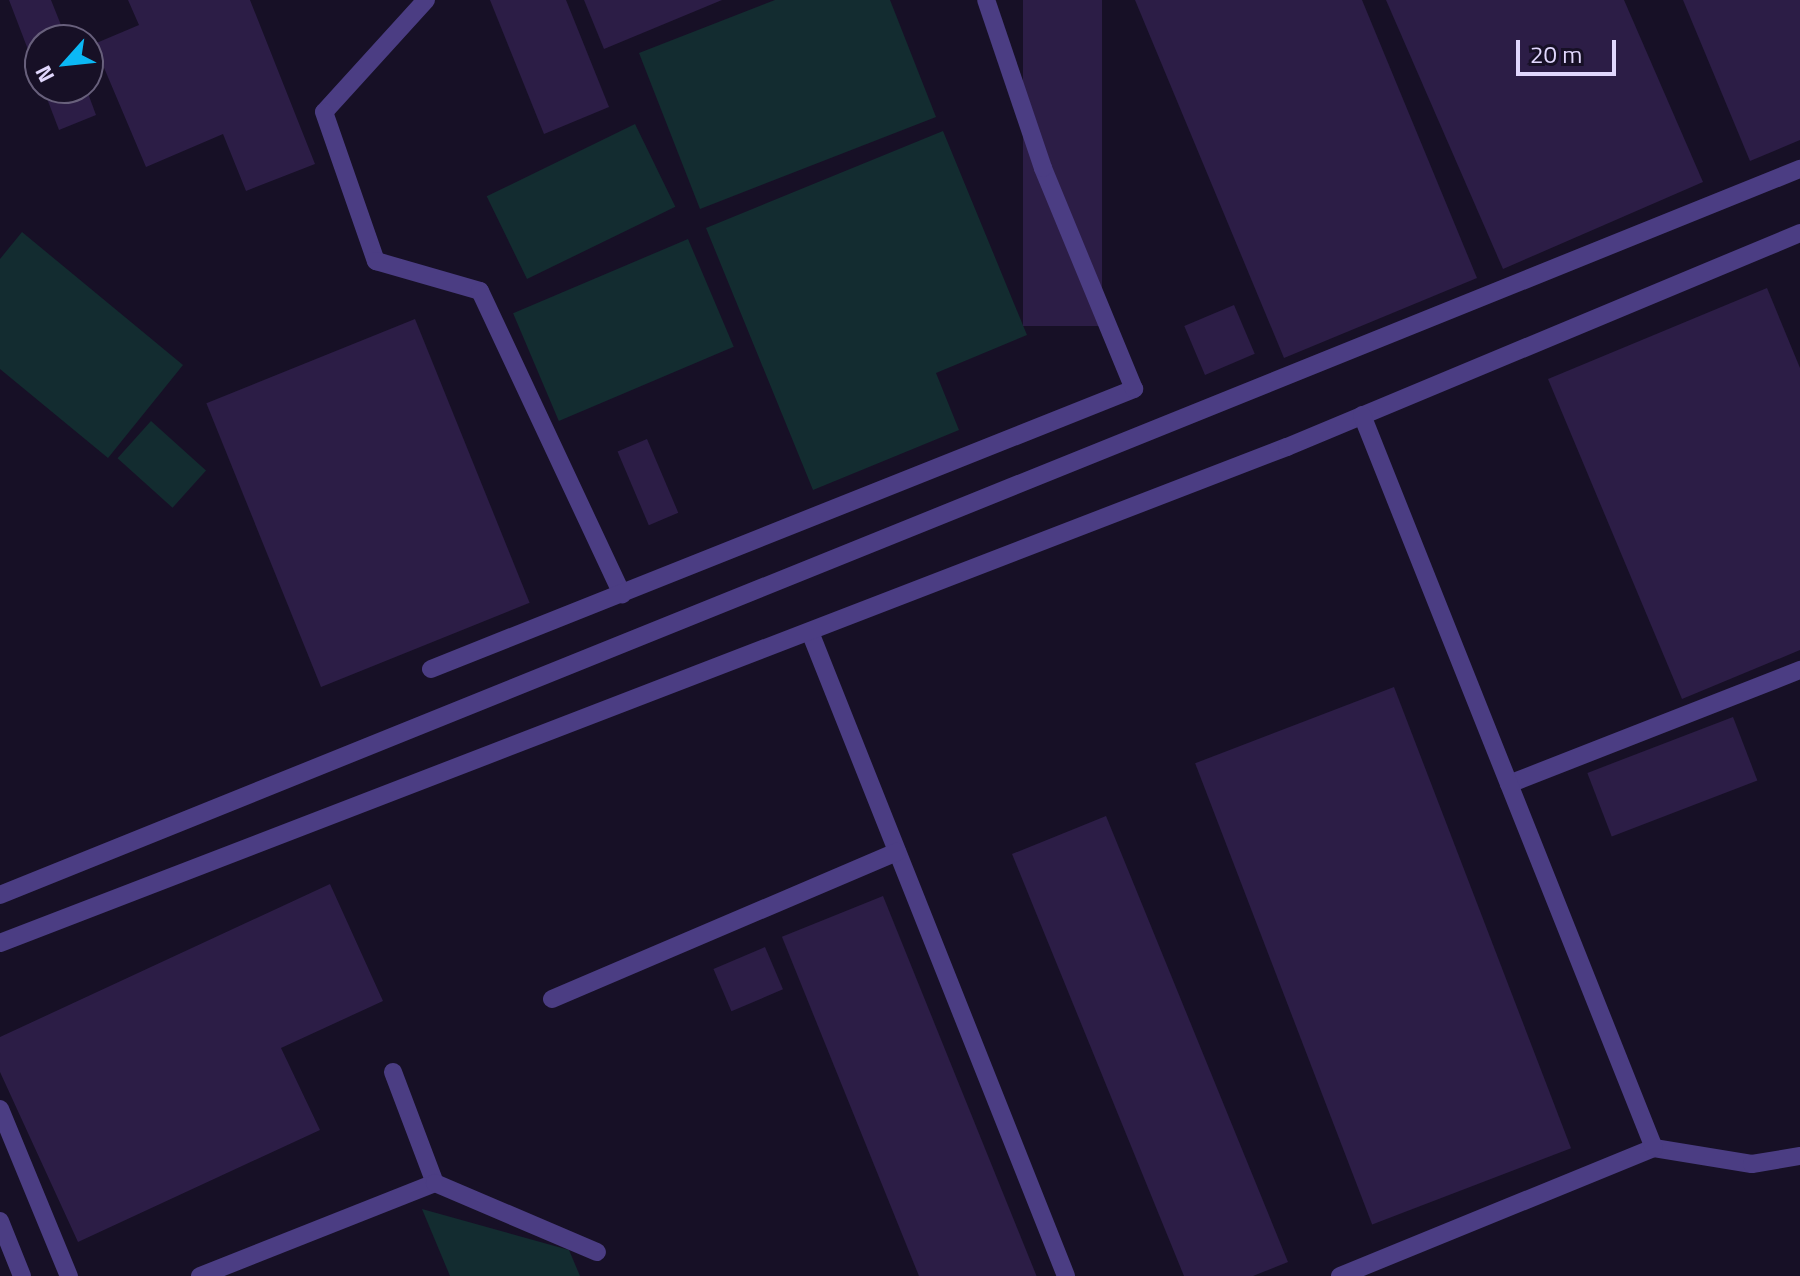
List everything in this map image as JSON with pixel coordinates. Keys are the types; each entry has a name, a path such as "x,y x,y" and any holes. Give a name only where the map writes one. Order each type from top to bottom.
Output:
{"lane":[{"path":"426,0 324,112 376,261 480,291 622,594"},
{"path":"431,669 1134,389 1043,168 986,0"},
{"path":"0,895 1800,169"},
{"path":"0,943 810,632 1362,415 1800,233"},
{"path":"1362,415 1654,1148"},
{"path":"810,632 1066,1276"},
{"path":"1509,784 1800,670"},
{"path":"552,999 897,852"},
{"path":"393,1072 435,1183"},
{"path":"0,1109 69,1276"},
{"path":"1340,1276 1654,1148 1752,1164 1800,1156"},
{"path":"200,1276 435,1183 597,1252"},
{"path":"0,1221 22,1276"}],"green space":[{"path":"775,0 890,0 936,117 700,209 639,53"},
{"path":"635,124 675,207 527,279 487,196"},
{"path":"943,131 1027,335 936,373 959,430 813,490 706,228"},
{"path":"22,232 183,365 108,458 0,369 0,259"},
{"path":"688,239 734,347 559,421 513,313"},
{"path":"151,421 206,471 173,508 118,458"},
{"path":"422,1209 569,1250 580,1276 450,1276"}],"building":[{"path":"9,0 51,0 61,24 24,24 24,39"},
{"path":"128,0 250,0 315,164 246,191 223,134 146,167 104,68 104,40 139,25"},
{"path":"490,0 566,0 609,107 544,134"},
{"path":"584,0 722,0 604,49"},
{"path":"1023,0 1102,0 1102,326 1023,326"},
{"path":"1135,0 1362,0 1477,278 1284,358"},
{"path":"1386,0 1624,0 1703,182 1503,269"},
{"path":"1683,0 1800,0 1800,140 1750,161"},
{"path":"49,104 92,104 96,115 59,130"},
{"path":"1767,288 1800,368 1800,650 1682,699 1548,379"},
{"path":"1234,305 1255,354 1205,375 1184,326"},
{"path":"415,319 530,603 321,687 206,403"},
{"path":"647,439 678,513 649,525 618,452"},
{"path":"1394,687 1571,1148 1372,1225 1195,763"},
{"path":"1733,717 1757,780 1612,836 1587,773"},
{"path":"1106,816 1288,1262 1253,1276 1184,1276 1012,854"},
{"path":"330,884 383,1001 281,1048 320,1130 78,1242 0,1072 0,1037"},
{"path":"883,896 1037,1276 919,1276 782,937"},
{"path":"765,947 783,989 731,1011 713,969"}]}
